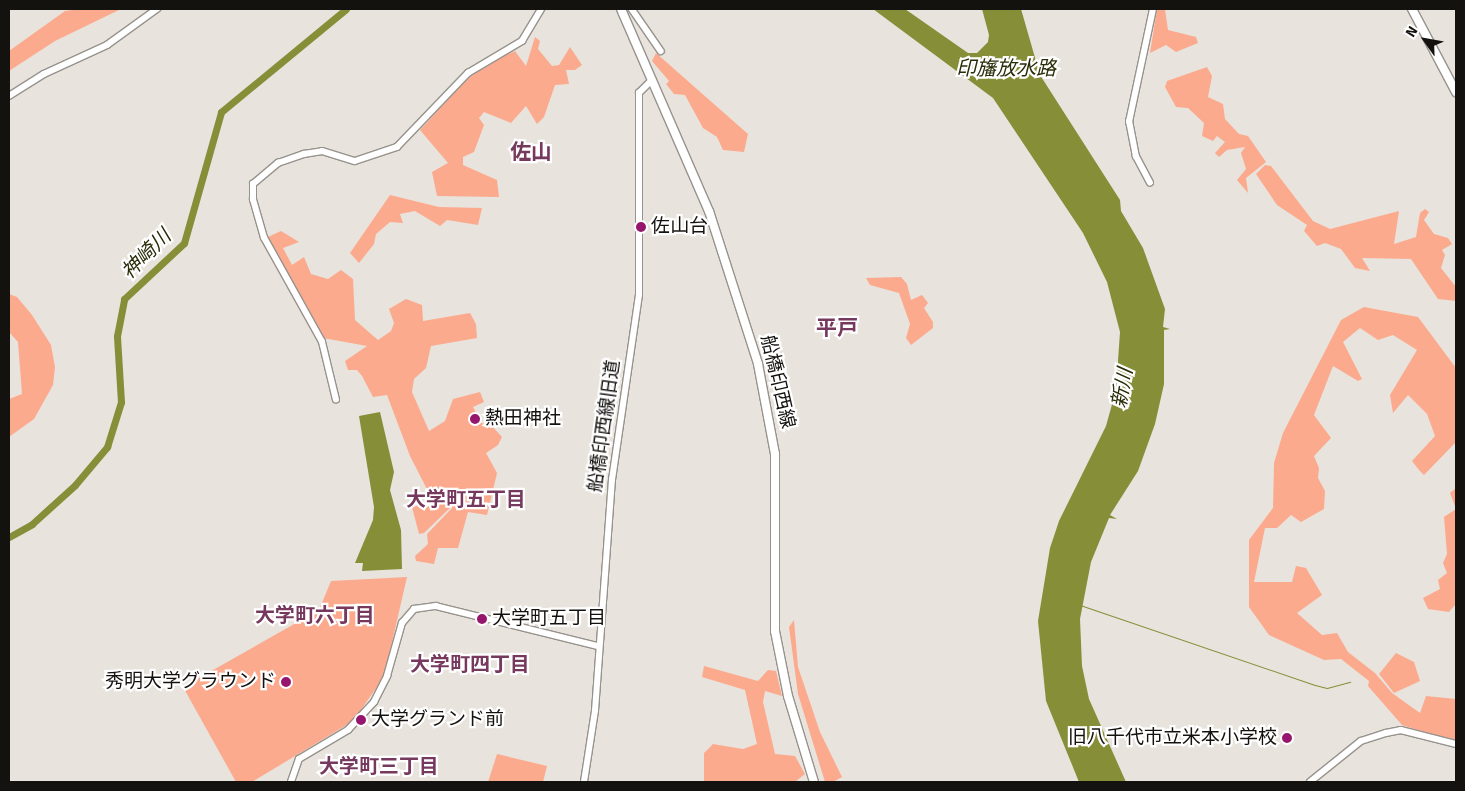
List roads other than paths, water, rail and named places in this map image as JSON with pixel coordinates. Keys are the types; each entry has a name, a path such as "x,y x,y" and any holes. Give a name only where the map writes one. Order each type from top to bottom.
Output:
{"main road":[{"name":"船橋印西線","path":"621,9 711,216 765,395 776,472 772,590 774,631 783,678 814,782"},
{"path":"1412,9 1456,92"}],"street":[{"path":"9,96 44,74 107,45 157,9"},
{"path":"336,400 324,347 264,238 253,200 253,184 278,163 304,154 327,152 355,161 397,147 468,73 522,41 541,9"},
{"path":"632,9 661,51"},
{"path":"1150,184 1136,157 1128,122 1153,9"},
{"name":"船橋印西線旧道","path":"584,782 595,711 598,646 612,480 640,295 639,93 652,80"},
{"path":"292,782 299,759 348,730 374,702 387,676 402,623 414,609 436,606 598,646"},
{"path":"1310,782 1361,741 1386,733 1401,730 1456,744"}],"water":[{"name":"印旛放水路","path":"873,9 905,9 968,53 977,53 988,42 989,35 982,9 1021,9 1040,75 1120,200 1121,211 1143,248 1165,309 1163,327 1170,329 1164,330 1164,384 1155,424 1138,471 1110,515 1117,519 1109,518 1091,562 1080,619 1082,666 1089,699 1126,782 1079,782 1046,701 1038,621 1050,548 1059,521 1106,426 1116,390 1120,332 1107,282 1083,233 993,98"},
{"path":"380,412 394,472 390,490 401,530 402,569 362,571 363,563 355,563 373,520 374,507 359,416"}],"waterway":[{"name":"神崎川","path":"9,537 32,524 75,485 107,447 121,402 117,336 124,299 184,243 221,112 346,9"},
{"path":"1080,605 1315,685 1327,688 1350,682"}],"place":[{"name":"佐山台","path":"641,227"},
{"name":"熱田神社","path":"475,419"},
{"name":"大学町五丁目","path":"482,619"},
{"name":"秀明大学グラウンド","path":"286,682"},
{"name":"大学グランド前","path":"361,720"},
{"name":"旧八千代市立米本小学校","path":"1287,738"}],"district":[{"name":"佐山","path":"531,152"},
{"name":"平戸","path":"837,328"},
{"name":"大学町五丁目","path":"466,499"},
{"name":"大学町六丁目","path":"315,615"},
{"name":"大学町四丁目","path":"470,664"},
{"name":"大学町三丁目","path":"379,766"}],"water label":[{"name":"新川","path":"1122,388"}]}
